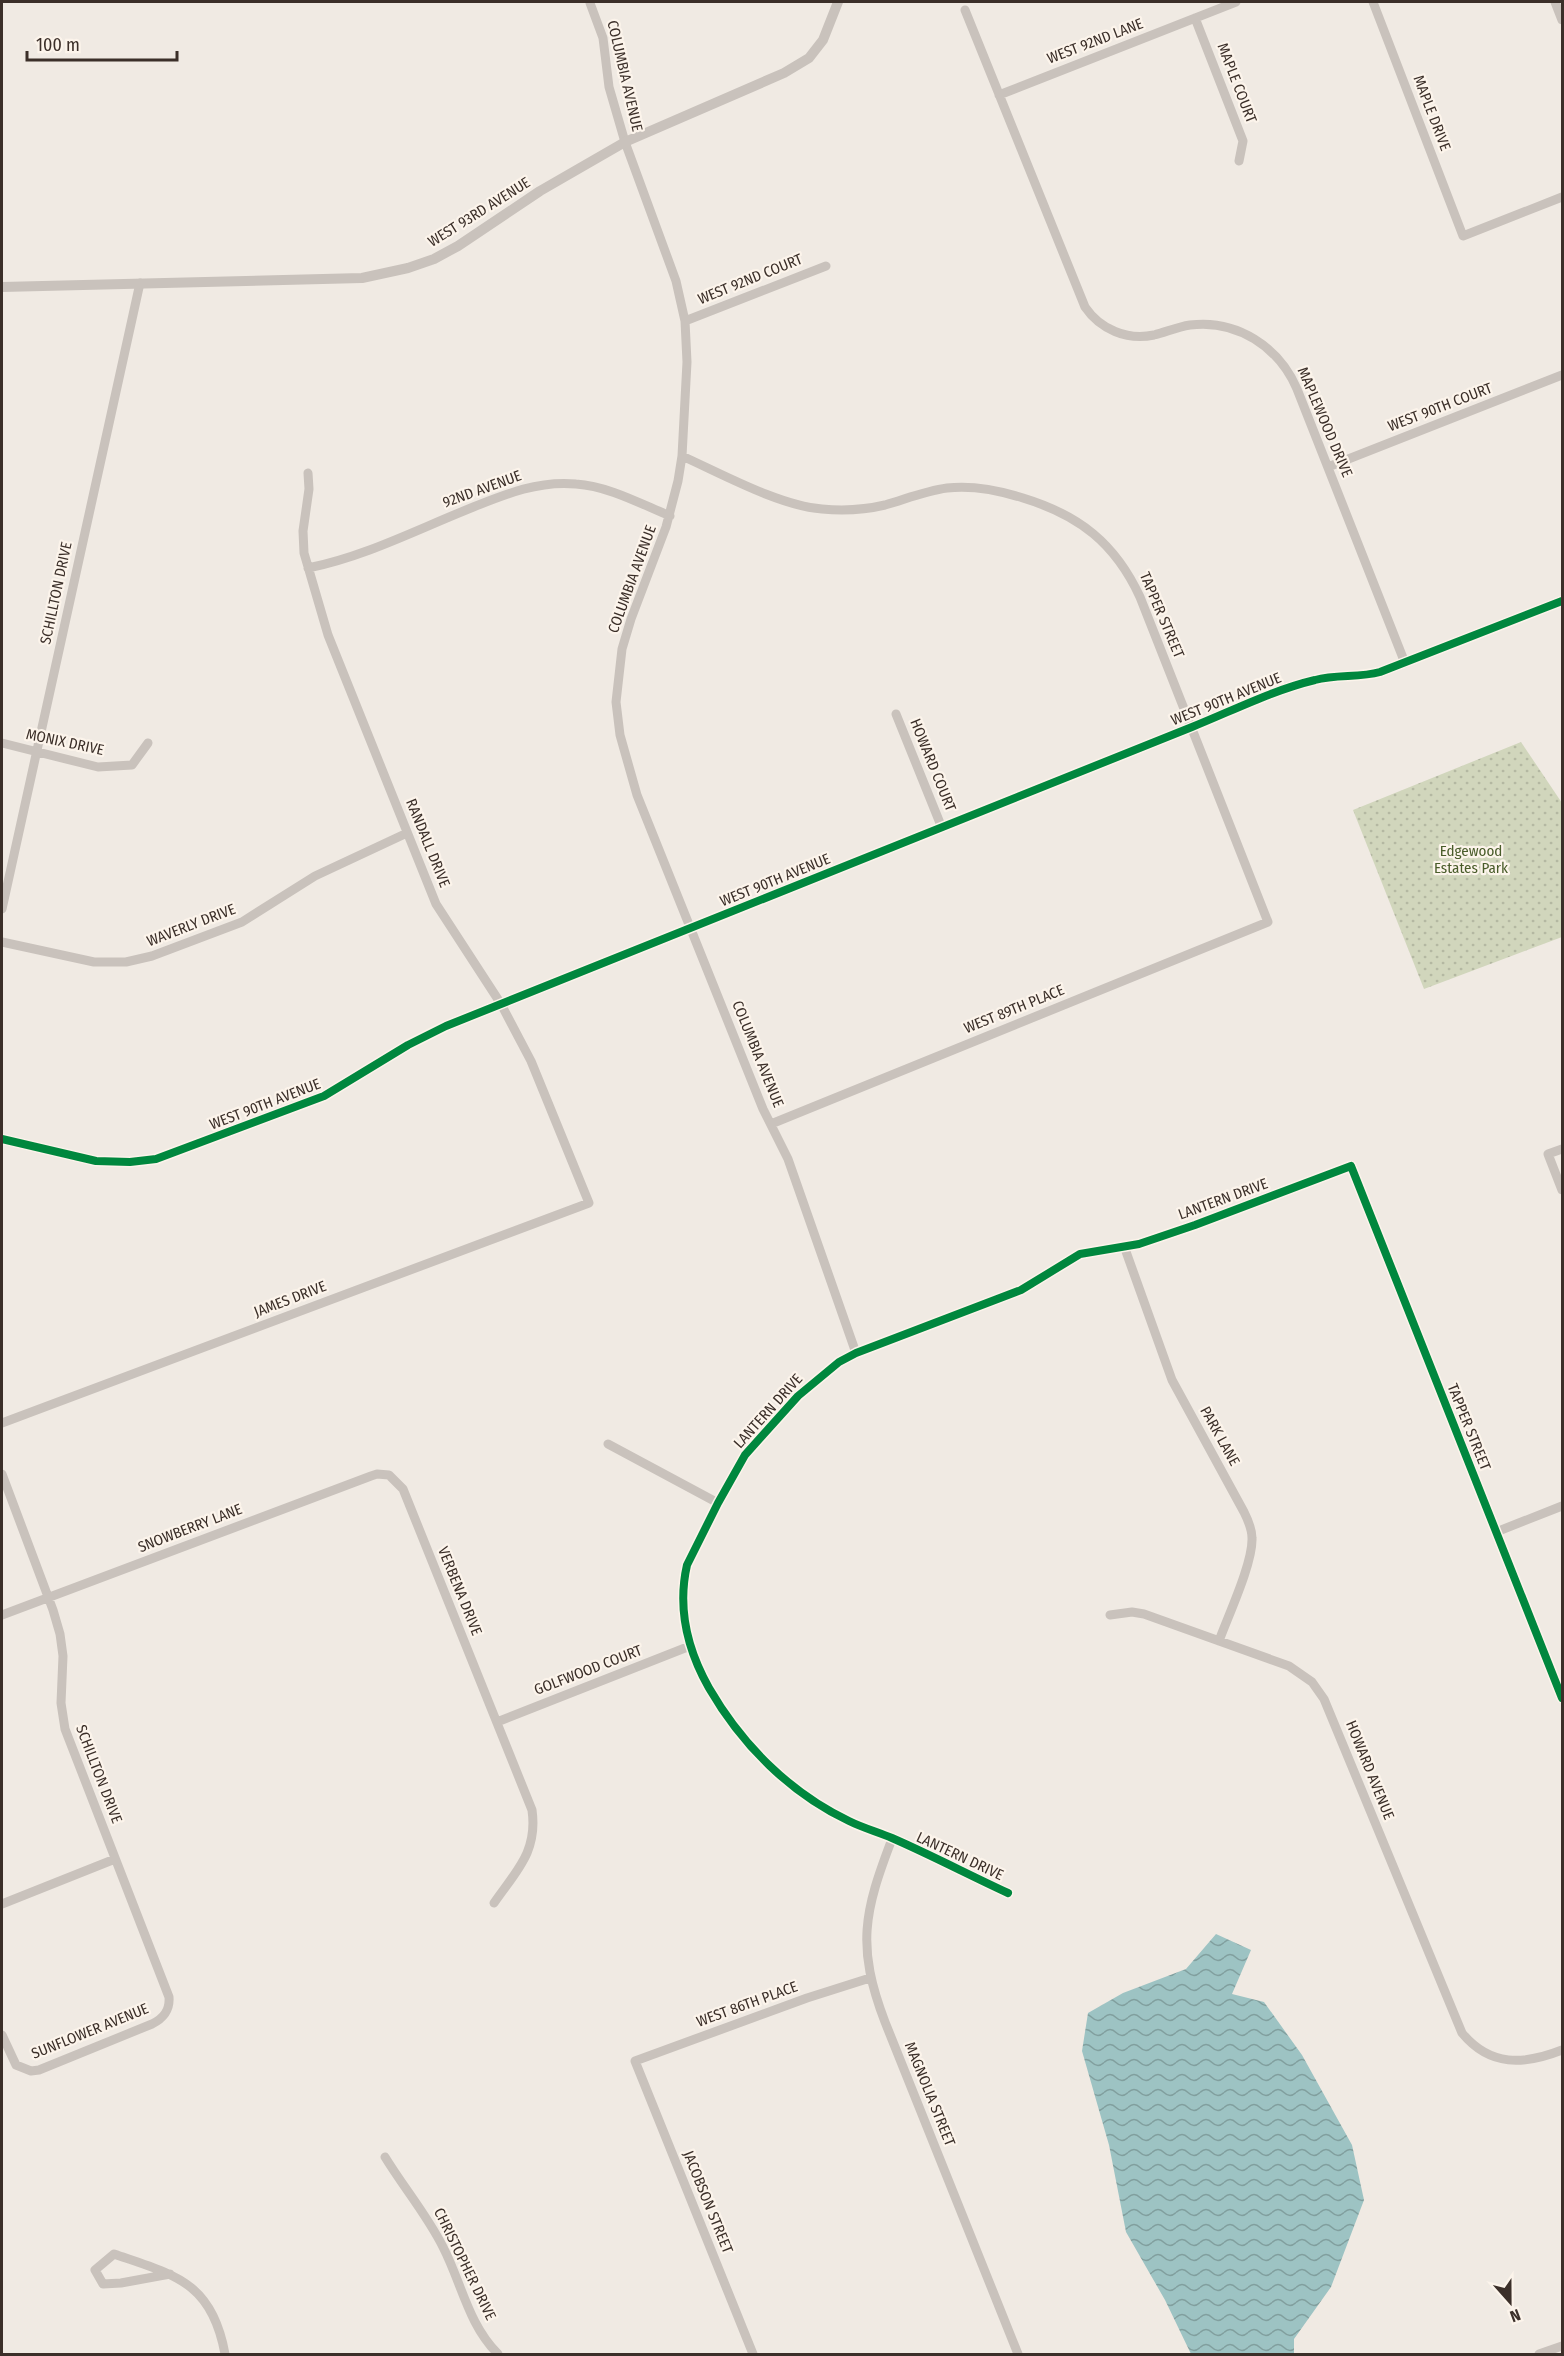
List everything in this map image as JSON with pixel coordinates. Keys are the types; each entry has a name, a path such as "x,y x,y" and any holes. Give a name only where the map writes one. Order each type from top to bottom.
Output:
{"street":[{"name":"WEST 93RD AVENUE","path":"2,287 362,278 408,268 434,259 458,246 540,191 625,142 784,73 808,58 823,40 837,2"},
{"name":"WEST 92ND LANE","path":"999,95 1236,2"},
{"name":"MAPLE DRIVE","path":"1373,2 1463,236 1563,196"},
{"path":"1555,2 1563,20"},
{"name":"COLUMBIA AVENUE","path":"590,3 603,38 609,87 625,142 676,281 686,321 687,362 682,456 670,516 627,630 617,687 617,720 631,779 763,1109 788,1159 856,1353"},
{"name":"MAPLEWOOD DRIVE","path":"965,10 1076,290 1090,314 1112,330 1131,336 1149,336 1186,325 1205,324 1233,328 1258,340 1277,357 1289,372 1405,663"},
{"name":"MAPLE COURT","path":"1195,18 1243,141 1239,160"},
{"name":"WEST 92ND COURT","path":"686,321 826,266"},
{"name":"SCHILLTON DRIVE","path":"2,909 140,283"},
{"name":"WEST 90TH COURT","path":"1328,467 1563,375"},
{"name":"TAPPER STREET","path":"682,456 802,507 858,510 928,492 968,487 1010,494 1053,508 1091,531 1111,550 1132,581 1268,922"},
{"name":"RANDALL DRIVE","path":"308,473 309,489 303,531 308,568 328,635 441,913 501,1004 536,1071 589,1203"},
{"name":"92ND AVENUE","path":"308,568 338,562 529,487 577,483 617,495 670,516"},
{"name":"WEST 90TH AVENUE","path":"2,1139 96,1161 130,1162 156,1159 318,1099 420,1039 501,1004 1192,727 1309,681 1330,677 1370,675 1563,601"},
{"name":"HOWARD COURT","path":"896,714 942,828"},
{"name":"MONIX DRIVE","path":"2,743 98,767 132,765 148,743"},
{"name":"WAVERLY DRIVE","path":"2,942 94,962 126,962 152,956 242,921 315,876 407,833"},
{"name":"WEST 89TH PLACE","path":"771,1124 1268,922"},
{"path":"1563,1149 1548,1154 1563,1190"},
{"name":"TAPPER STREET","path":"1351,1166 1563,1698"},
{"name":"LANTERN DRIVE","path":"1008,1893 892,1839 847,1821 802,1794 759,1756 738,1733 722,1709 701,1673 690,1646 683,1617 687,1565 718,1503 746,1455 775,1420 817,1379 856,1353 1021,1290 1080,1254 1139,1244 1351,1166"},
{"name":"JAMES DRIVE","path":"2,1424 589,1203"},
{"name":"PARK LANE","path":"1124,1246 1172,1380 1251,1529 1250,1557 1219,1641"},
{"path":"608,1444 718,1503"},
{"name":"SCHILLTON DRIVE","path":"2,1474 48,1597 62,1645 61,1703 65,1729 169,1997 166,2013"},
{"name":"SNOWBERRY LANE","path":"2,1615 370,1476 389,1475"},
{"name":"VERBENA DRIVE","path":"389,1475 403,1488 530,1801 533,1838 524,1862 494,1903"},
{"path":"1496,1532 1563,1506"},
{"name":"HOWARD AVENUE","path":"1110,1615 1132,1612 1144,1614 1295,1669 1312,1682 1321,1692 1458,2025 1468,2040 1495,2057 1506,2060 1527,2061 1563,2050"},
{"name":"GOLFWOOD COURT","path":"497,1722 690,1646"},
{"name":"MAGNOLIA STREET","path":"892,1839 872,1892 869,1907 866,1936 870,1978 885,2022 1018,2355"},
{"path":"2,1904 115,1859"},
{"name":"WEST 86TH PLACE","path":"636,2061 807,1998 870,1978"},
{"name":"SUNFLOWER AVENUE","path":"2,2035 12,2061 22,2069 39,2070 161,2020 166,2013"},
{"name":"JACOBSON STREET","path":"636,2061 753,2355"},
{"name":"CHRISTOPHER DRIVE","path":"385,2157 401,2184 424,2212 445,2249 465,2305 498,2355"},
{"path":"170,2274 104,2284 95,2270 114,2254 170,2274 191,2286 211,2311 222,2337 225,2355"},
{"path":"1539,2355 1563,2346"}],"green space":[{"name":"Edgewood Estates Park","path":"1521,742 1562,803 1562,937 1424,989 1353,810"}],"water":[{"path":"1216,1934 1251,1950 1232,1994 1264,2002 1302,2055 1352,2145 1364,2200 1331,2287 1294,2339 1294,2354 1191,2354 1165,2300 1126,2232 1109,2145 1082,2051 1088,2013 1123,1993 1186,1969"}],"cycle path":[{"path":"2,1139 96,1161 130,1162 156,1159 324,1096 408,1045 446,1026 1268,695 1323,678 1380,672 1562,601"},
{"path":"1008,1893 827,1810 787,1782 769,1765 736,1729 701,1673 686,1628 684,1581 687,1565 745,1455 798,1396 839,1362 856,1353 1021,1290 1080,1254 1139,1244 1351,1166 1562,1698"}]}
